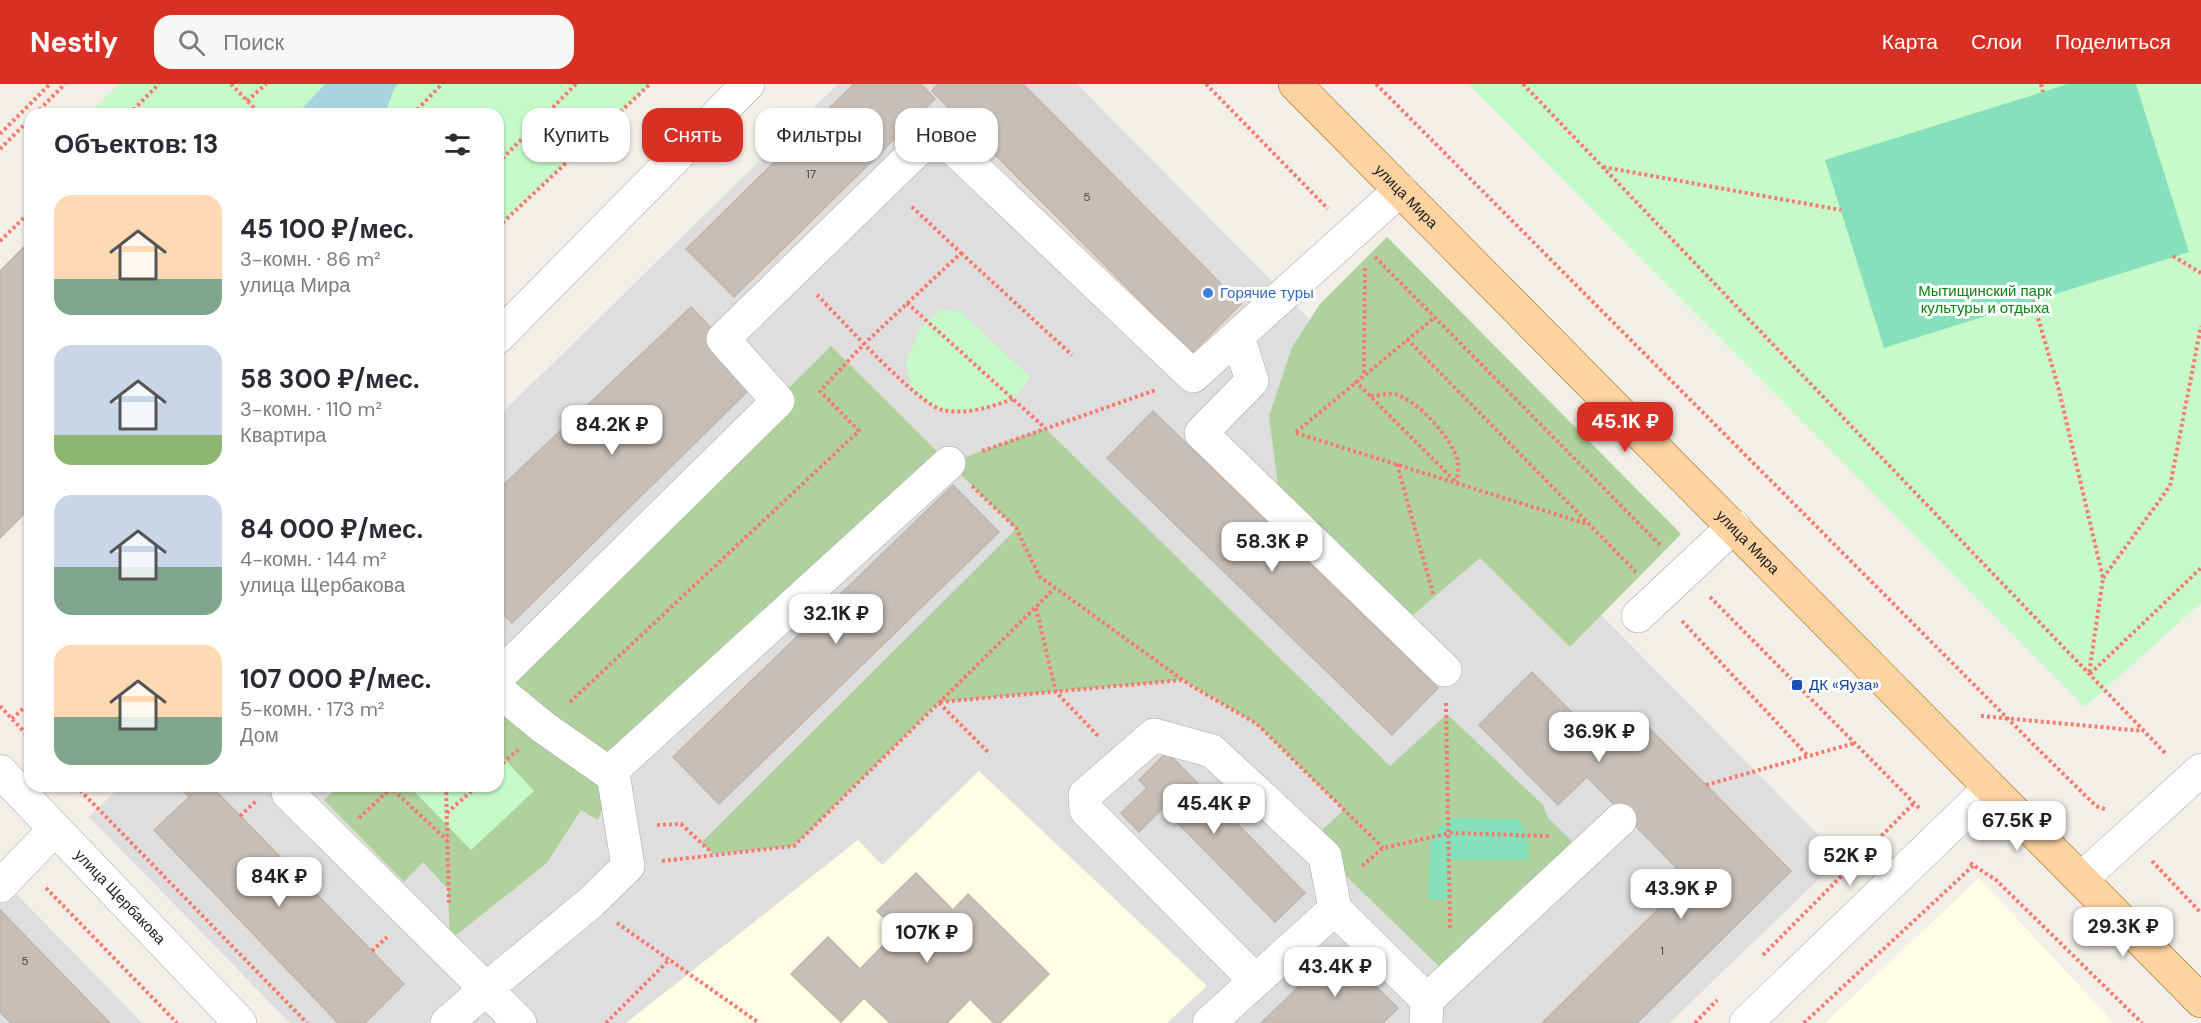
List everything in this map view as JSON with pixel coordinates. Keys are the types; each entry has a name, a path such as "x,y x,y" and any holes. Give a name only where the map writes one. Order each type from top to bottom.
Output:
{"main road":[{"name":"улица Мира","path":"1294,84 2201,1000"}],"street":[{"path":"504,330 748,84"},
{"path":"504,670 778,401 723,339 936,132 1193,376 1238,336 1359,241 1400,190"},
{"path":"1238,336 1252,381 1201,433 1440,665"},
{"path":"609,773 949,463"},
{"path":"1648,606 1734,526"},
{"path":"447,1023 589,904 628,866 614,780 609,773 543,727 504,695"},
{"path":"1255,980 1086,810 1085,795 1154,735 1212,751 1325,856 1335,909 1435,1000 1620,820"},
{"path":"2081,879 2201,770"},
{"name":"улица Щербакова","path":"0,771 24,787"},
{"path":"1746,1023 1990,788"},
{"path":"289,792 520,1023"},
{"name":"улица Щербакова","path":"34,793 55,829 240,1023"},
{"path":"11,874 55,829"},
{"path":"1209,1023 1335,909"}],"path":[{"path":"26,108 50,84"},
{"path":"41,108 65,84"},
{"path":"135,108 159,84"},
{"path":"231,84 254,108"},
{"path":"247,101 266,84"},
{"path":"419,108 442,84"},
{"path":"504,157 576,84"},
{"path":"504,222 650,84"},
{"path":"1206,84 1921,811"},
{"path":"1376,84 2007,718 2096,806 2111,811"},
{"path":"1523,84 2169,756"},
{"path":"2041,84 2043,92"},
{"path":"0,134 24,110"},
{"path":"0,149 24,125"},
{"path":"1602,167 1841,210"},
{"path":"909,204 1072,355"},
{"path":"0,241 24,218"},
{"path":"1359,241 1364,374"},
{"path":"543,727 859,431 820,390 961,253"},
{"path":"2173,256 2201,273"},
{"path":"793,272 932,407 961,412 996,405 1015,398"},
{"path":"2033,301 2058,386 2103,578 2089,674"},
{"path":"907,303 1015,398 1045,428"},
{"path":"1434,318 1355,381 1296,433 1589,524"},
{"path":"2103,578 2170,486 2201,326"},
{"path":"1407,339 1589,524 1648,606 1808,756"},
{"path":"1193,376 949,463 1016,528 1040,577 1184,680 1257,724 1383,848 1450,833 1556,837 1584,854"},
{"path":"1355,381 1457,482"},
{"path":"1370,396 1394,394 1413,404 1436,425 1452,447 1459,464 1457,482"},
{"path":"1396,464 1434,597"},
{"path":"2089,674 2201,568"},
{"path":"628,866 794,846 1056,588"},
{"path":"1036,607 1056,692 1107,745"},
{"path":"1435,1000 1450,833 1446,702 1440,665"},
{"path":"939,702 1184,680"},
{"path":"939,702 990,754"},
{"path":"0,706 24,732"},
{"path":"12,719 24,708"},
{"path":"1981,716 2145,731"},
{"path":"1706,785 1855,743"},
{"path":"82,792 307,1023"},
{"path":"358,819 386,792"},
{"path":"396,792 447,840"},
{"path":"446,792 450,953"},
{"path":"447,813 470,792"},
{"path":"1762,955 1914,803"},
{"path":"621,828 681,824 713,854"},
{"path":"1804,1023 1972,864 1996,880 2142,1023"},
{"path":"11,874 177,1023"},
{"path":"589,904 759,1023"},
{"path":"606,1023 670,959"},
{"path":"1695,1023 1720,998"}],"shaded area":[{"path":"838,84 1077,84 1841,858 1669,1023 290,1023 89,817 115,792 504,792 504,411 758,162 883,162 883,108 813,108"},
{"path":"979,771 1207,986 1167,1023 626,1023 858,840 882,865"},
{"path":"0,877 142,1023 0,1023"},
{"path":"1979,878 2114,1023 1825,1023"}],"green space":[{"path":"119,84 650,84 624,108 522,108 522,162 567,162 504,221 504,108 95,108"},
{"name":"Мытищинский парк культуры и отдыха","path":"1468,84 2201,84 2201,603 2085,707"},
{"path":"2068,84 2136,84 2189,252 1884,348 1825,160"},
{"path":"1387,237 1681,534 1570,647 1480,558 1400,626 1281,510 1269,416 1292,347 1320,304"},
{"path":"940,310 961,312 1030,377 1015,398 976,410 943,411 921,399 912,391 906,360 921,328"},
{"path":"831,346 949,463 614,780 598,820 581,810 547,863 450,940 448,889 423,862 404,882 324,800 333,792 504,792 504,670"},
{"path":"1045,428 1390,766 1447,714 1543,805 1548,818 1585,854 1451,978 1310,841 1344,810 1257,724 1183,680 939,702 794,846 713,854 701,843 1016,529 949,463"},
{"path":"504,758 534,791 471,850 415,792 504,792"},
{"path":"1449,818 1518,819 1528,836 1529,860 1450,860 1450,899 1428,899 1431,837"}],"water":[{"path":"325,84 398,84 386,108 303,108"}],"building":[{"path":"854,84 921,84 935,99 926,108 895,108 895,138 883,150 883,108 830,108"},
{"path":"938,84 1023,84 1241,304 1192,353 998,158 998,108 949,108 932,91"},
{"path":"775,162 871,162 734,297 686,249"},
{"path":"24,247 24,514 0,538 0,271"},
{"path":"691,307 760,379 512,623 504,615 504,484"},
{"path":"1153,411 1438,688 1392,735 1107,458"},
{"path":"953,485 999,532 719,804 673,757"},
{"path":"1532,672 1609,750 1640,719 1718,797 1662,853 1587,777 1558,805 1479,725"},
{"path":"1167,752 1305,893 1275,922 1163,808 1139,832 1121,813 1147,788 1139,780"},
{"path":"195,792 217,792 404,984 365,1023 338,1023 154,830"},
{"path":"1718,797 1791,871 1637,1023 1542,1023 1688,880 1662,853"},
{"path":"916,873 953,910 968,894 1049,974 1000,1023 994,1023 970,999 947,1023 890,1023 864,998 841,1022 791,974 828,937 860,969 897,931 877,911"},
{"path":"0,910 110,1023 11,1023 0,1012"},
{"path":"1338,949 1398,1008 1383,1023 1261,1023"}],"place":[{"name":"Горячие туры","path":"1208,293"},
{"name":"ДК «Яуза»","path":"1797,685"}]}
